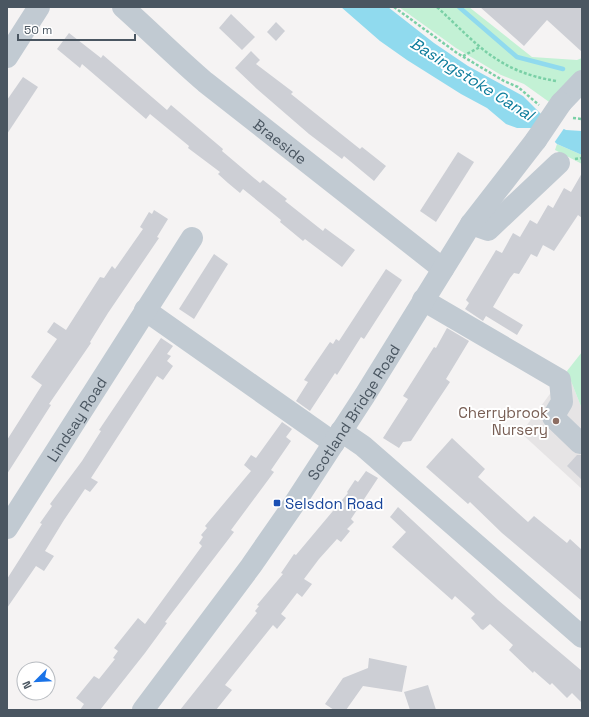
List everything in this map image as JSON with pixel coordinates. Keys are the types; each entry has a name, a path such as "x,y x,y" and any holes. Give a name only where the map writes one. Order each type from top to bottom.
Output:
{"street":[{"path":"7,57 39,7"},
{"name":"Braeside","path":"123,7 158,38 177,59 205,82 443,269"},
{"name":"Scotland Bridge Road","path":"143,710 250,566 338,437 471,224 536,140 551,104 580,83"},
{"path":"471,224 488,230 559,163"},
{"name":"Lindsay Road","path":"7,528 192,238"},
{"path":"423,300 560,380 562,402 552,417 580,443"},
{"path":"145,310 338,437 369,451 582,637"}],"path":[{"path":"394,7 462,56 504,82 518,87 551,104"},
{"path":"437,7 485,53 515,71 539,78 580,83"},
{"path":"462,56 480,47"},
{"path":"578,120 582,119"}],"shaded area":[{"name":"Cherrybrook Nursery","path":"567,371 582,409 582,489 521,433"}],"green space":[{"path":"399,7 469,7 532,57 577,60 582,58 582,72 552,104 524,84 501,75 456,48"},
{"path":"557,144 582,155 582,164 555,150"},
{"path":"582,352 582,409 567,371"}],"water":[{"name":"Basingstoke Canal","path":"341,7 388,7 434,43 468,66 523,96 548,121 566,130 582,131 582,155 557,144 542,130 533,128 517,128 506,124 487,108 461,94 380,41"}],"pier":[{"path":"549,119 565,127 554,143 542,132"}],"building":[{"path":"480,7 582,7 582,52 547,20 524,46"},
{"path":"231,14 255,37 242,50 219,28"},
{"path":"276,22 285,31 276,41 267,32"},
{"path":"69,33 101,58 103,55 167,110 171,105 260,183 263,180 287,199 285,201 323,231 325,228 355,250 342,267 305,239 303,241 280,222 281,220 243,189 240,193 218,174 220,172 188,148 189,146 150,114 146,119 82,64 80,68 57,49"},
{"path":"251,51 260,60 256,64 293,92 291,94 360,149 362,147 386,166 374,181 344,156 342,159 309,134 235,68"},
{"path":"23,77 38,87 7,134 7,100"},
{"path":"458,152 474,162 436,222 420,211"},
{"path":"582,173 582,218 578,215 554,251 543,245 537,257 531,254 519,274 514,273 510,278 493,307 523,325 517,335 486,316 483,321 465,309 469,303 466,300 496,250 502,253 513,233 520,237 530,220 537,224 548,205 553,208 564,188 571,192"},
{"path":"154,210 168,219 157,237 159,238 108,313 90,342 91,343 49,404 51,405 7,474 7,440 42,385 31,377 57,339 47,332 54,322 66,330 100,277 104,278 112,266 115,269 143,229 140,227 149,212 152,214"},
{"path":"214,254 228,264 194,319 179,309"},
{"path":"386,269 402,280 364,339 361,337 337,375 335,373 310,411 296,401 308,382 304,380 330,342 333,344 336,339 339,341"},
{"path":"447,328 469,341 446,379 450,382 411,441 403,442 399,448 383,438 408,399 403,396 434,347 436,348"},
{"path":"161,338 173,346 167,354 171,356 167,361 173,366 163,380 157,376 91,478 98,482 90,492 85,489 64,520 45,551 54,556 44,571 36,566 7,608 7,579 42,524 40,523 52,506 50,504 82,461 101,431 99,430"},
{"path":"282,422 292,429 286,437 291,441 271,470 274,472 231,530 234,532 165,622 167,623 145,653 100,710 80,710 84,704 76,698 94,676 99,679 115,659 113,658 118,651 114,648 138,618 145,624 202,546 199,543 203,537 201,535 207,528 205,526 251,471 244,465 251,455 256,458"},
{"path":"452,438 485,469 478,477 528,522 534,516 567,543 570,539 582,550 582,601 502,533 470,502 468,504 426,467"},
{"path":"577,455 582,455 582,480 567,466"},
{"path":"366,471 378,478 351,519 354,522 347,529 350,531 341,542 337,539 319,559 304,579 312,584 302,597 297,593 281,614 286,618 277,629 273,625 225,685 232,690 216,710 180,710 257,613 255,611 259,606 257,605 283,574 281,573 294,554 296,555 348,493 347,492 355,480 358,482"},
{"path":"398,507 498,600 582,671 582,703 572,693 567,698 552,683 550,685 534,671 533,673 509,650 513,645 490,624 483,630 481,629 471,618 475,614 455,596 452,600 392,547 406,532 390,517"},
{"path":"369,658 407,666 402,692 363,686 346,710 334,710 325,704 343,678 368,668"},
{"path":"428,685 436,710 410,710 404,692"}],"waterway":[{"path":"459,7 517,57 563,69"}],"place":[{"name":"Cherrybrook Nursery","path":"556,421"},
{"name":"Selsdon Road","path":"277,503"}]}
